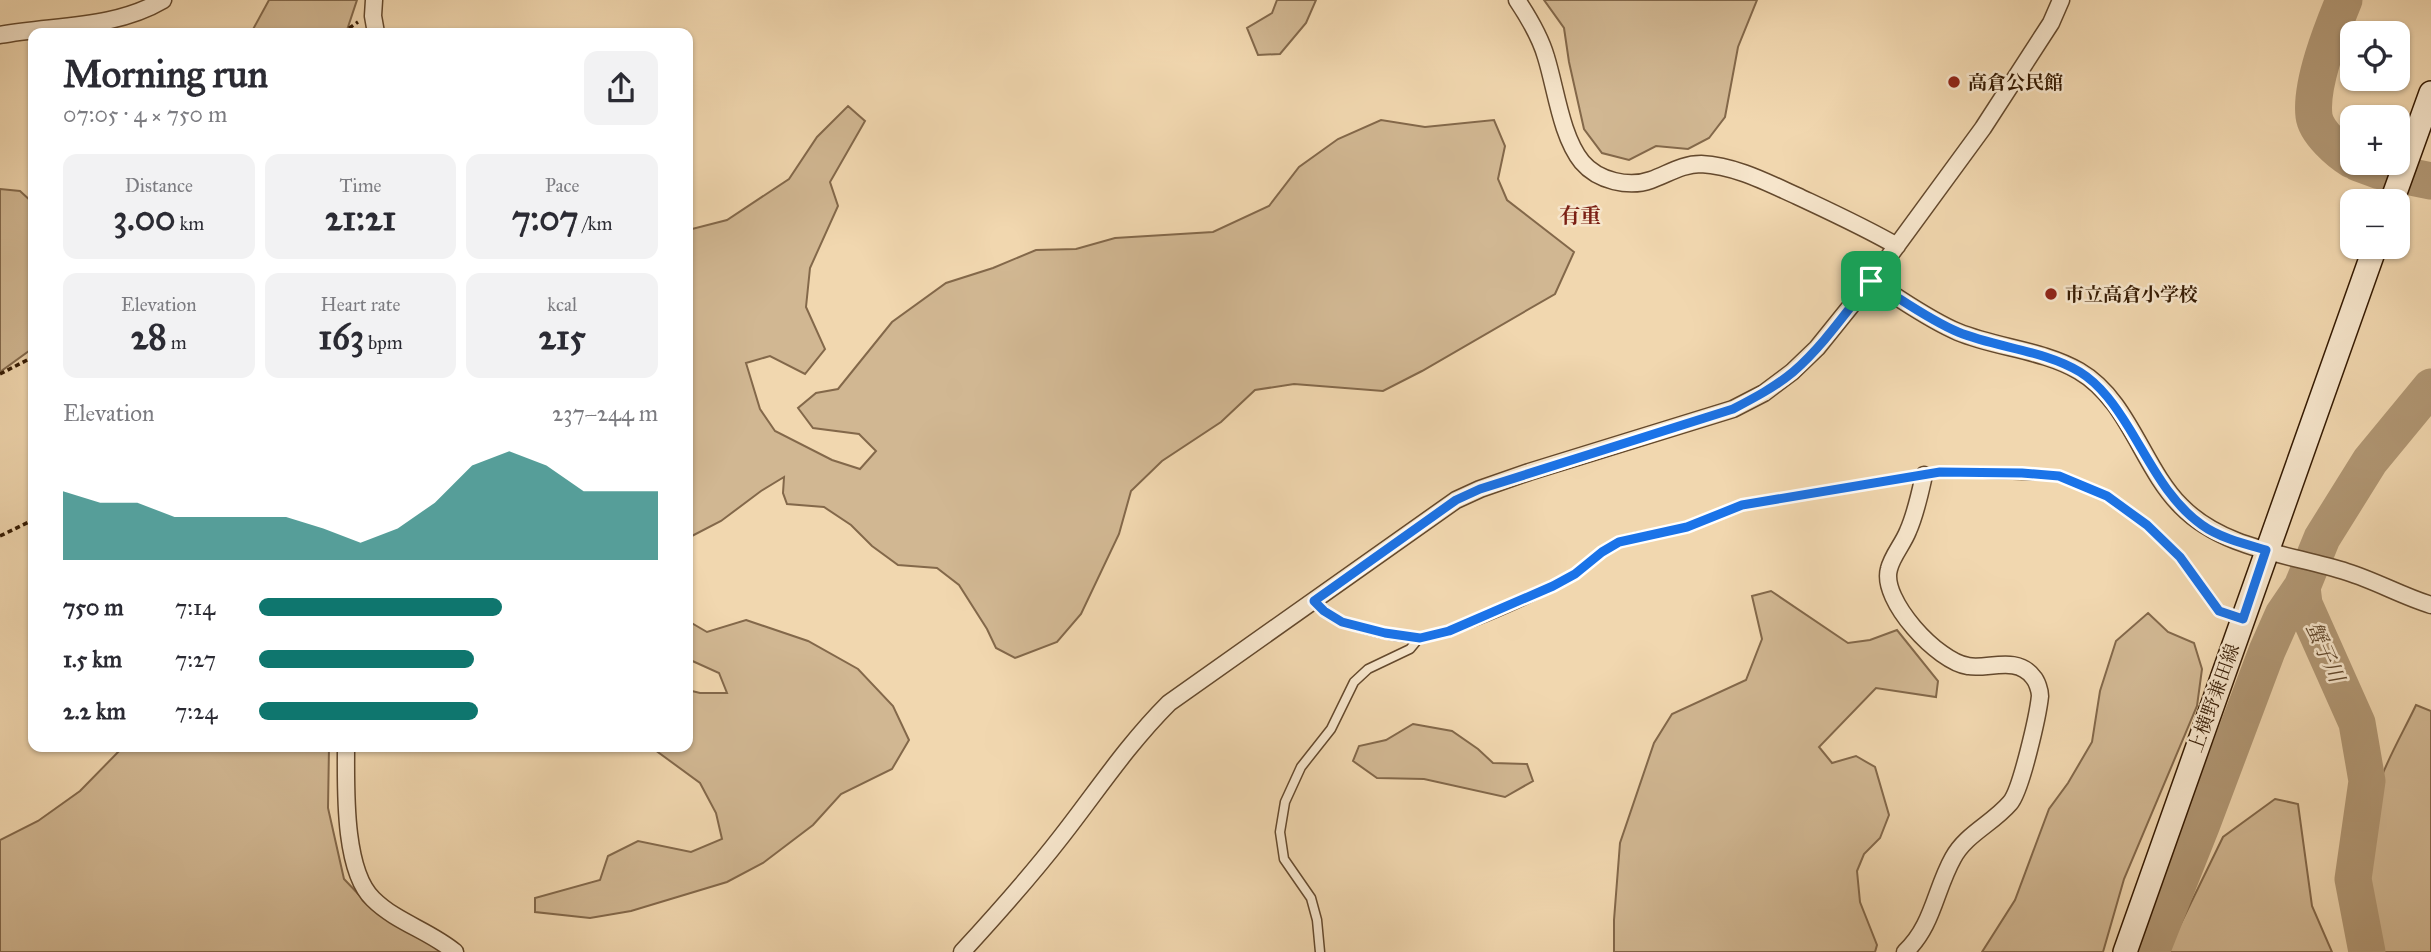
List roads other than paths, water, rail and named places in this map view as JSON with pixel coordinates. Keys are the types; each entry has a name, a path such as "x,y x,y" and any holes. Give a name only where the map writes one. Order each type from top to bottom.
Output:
{"main road":[{"path":"2396,189 2431,93"},
{"name":"上横野兼田線","path":"2124,952 2371,259"}],"street":[{"path":"54,28 109,21 146,10 163,0"},
{"path":"374,0 375,28"},
{"path":"1517,0 1534,25 1546,55 1573,147 1582,162 1593,172 1610,180 1628,183 1650,181 1672,170 1694,164 1717,165 1747,173 1859,224 1897,246"},
{"path":"962,952 1061,837 1138,734 1169,703 1456,500 1480,489 1733,409 1765,393 1792,372 1817,348 1871,281 1983,128 2051,23 2061,0"},
{"path":"0,35 28,31"},
{"path":"1871,281 1921,314 1959,332 2052,360 2079,371 2100,387 2121,415 2166,491 2203,526 2235,541 2327,566 2431,605"},
{"path":"1905,952 1927,924 1952,859 1966,839 2012,801 2023,771 2041,693 2033,675 2012,664 1969,667 1952,661 1925,640 1897,602 1892,592 1888,570 1908,531 1924,475"},
{"path":"346,752 346,806 351,845 361,882 372,899 388,911 455,952"}],"lane":[{"path":"1314,601 1342,622 1385,633 1420,638 1449,631 1553,586 1575,574 1619,542 1687,527 1742,505 1940,472 2059,476 2107,496 2147,525 2180,557 2219,611 2243,619"},
{"path":"1320,952 1317,920 1311,898 1284,859 1280,832 1285,802 1301,767 1331,729 1354,682 1368,668 1410,649 1420,638"}],"waterway":[{"name":"蟹子川","path":"2340,151 2319,128 2314,116 2314,103 2315,88 2328,41 2344,0"},
{"name":"蟹子川","path":"2402,175 2431,181"},
{"name":"蟹子川","path":"2367,952 2353,879 2367,781 2357,723 2304,604 2302,587 2322,538 2370,461 2431,387"},
{"path":"2151,952 2267,651 2283,615 2302,587"}],"place":[{"name":"高倉公民館","path":"1954,82"},
{"name":"市立高倉小学校","path":"2051,294"}],"district":[{"name":"有重","path":"1580,216"}]}
